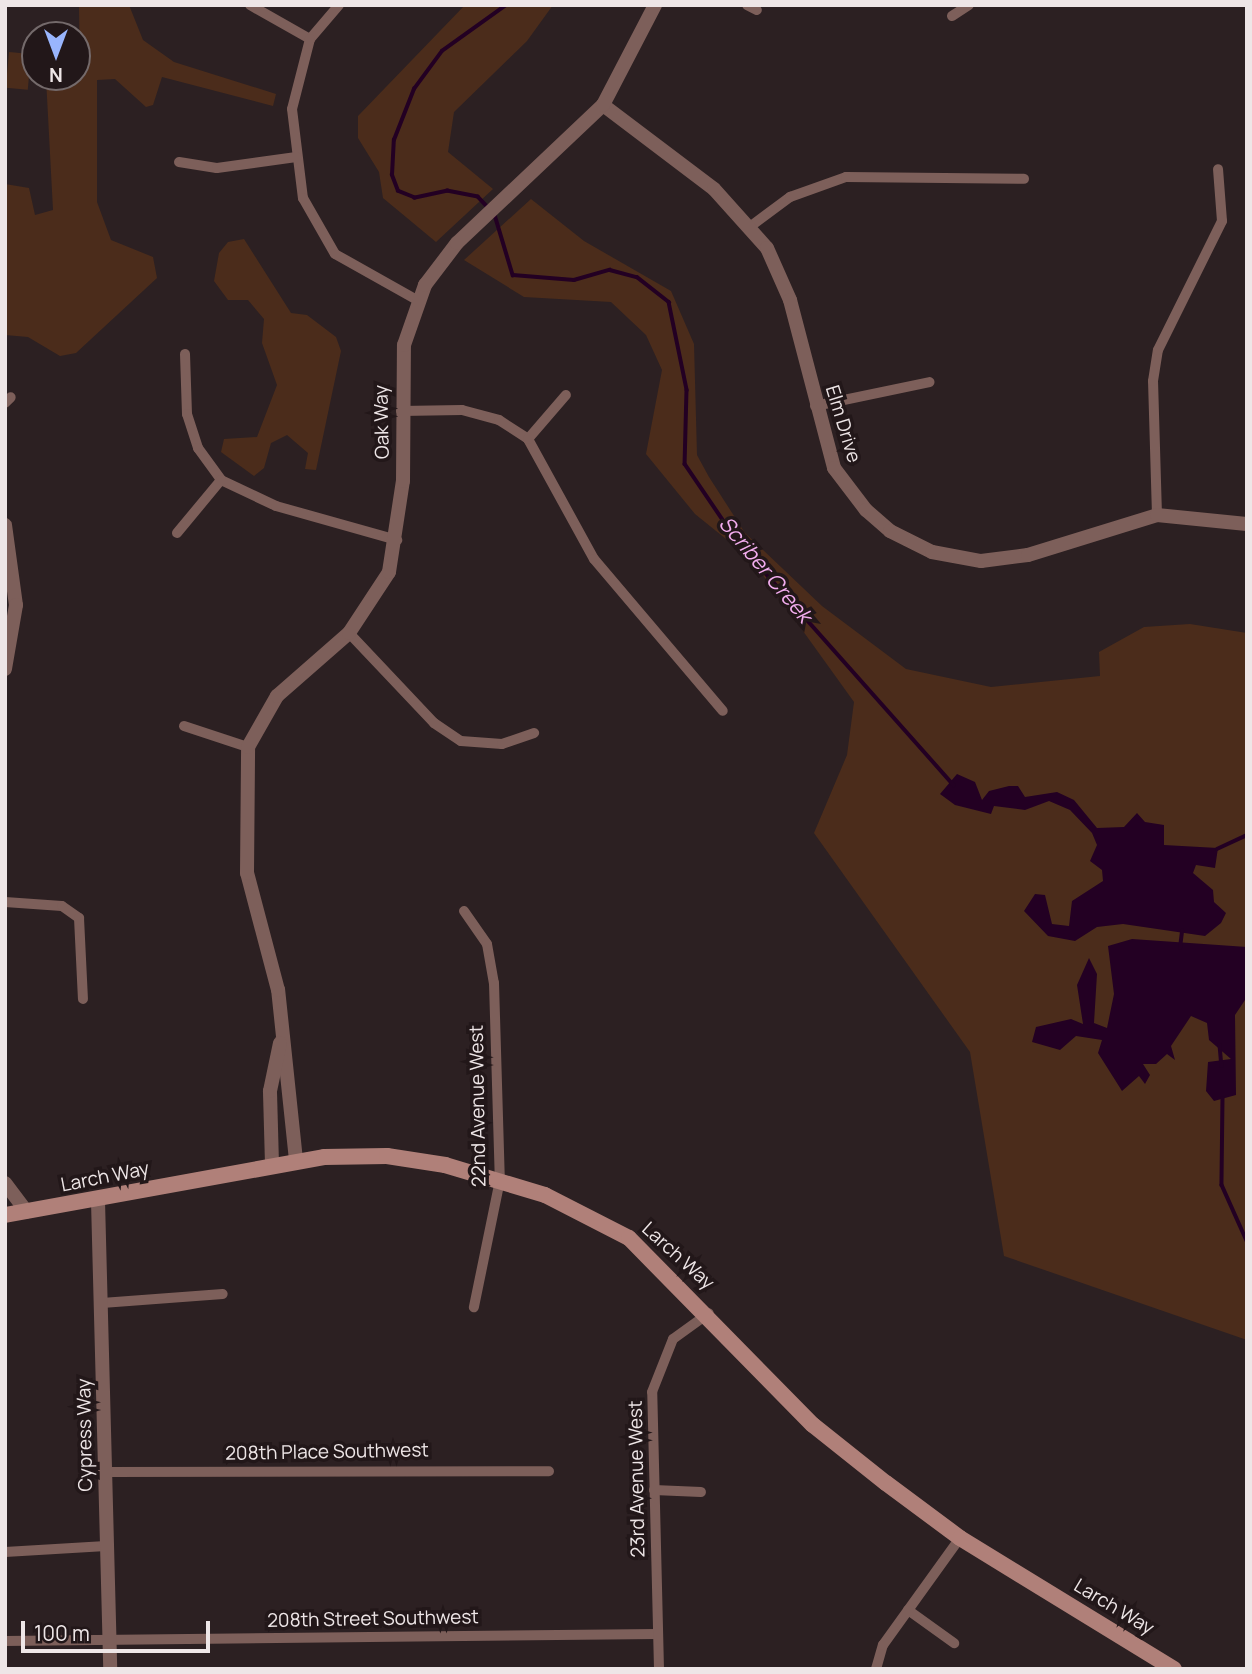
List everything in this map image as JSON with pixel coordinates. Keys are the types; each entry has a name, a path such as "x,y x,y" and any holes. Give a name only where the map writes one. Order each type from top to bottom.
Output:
{"main road":[{"name":"Larch Way","path":"5,1215 98,1201 296,1160 387,1156 500,1180 586,1213 629,1238 709,1313 813,1425 960,1538 1174,1669"}],"street":[{"path":"250,5 310,39"},
{"path":"339,5 310,39 292,108 296,156 310,218 334,254 417,300"},
{"name":"Oak Way","path":"248,747 296,675 349,633 379,594 397,540 404,345 417,300 445,257 603,104 655,5"},
{"path":"952,16 969,5"},
{"name":"Elm Drive","path":"603,104 714,189 751,226 782,276 815,406 834,468 853,496 890,531 932,552 981,561 1028,555 1157,515 1247,524"},
{"path":"179,162 217,168 296,156"},
{"path":"1157,515 1153,381 1158,350 1222,221 1218,169"},
{"path":"751,226 790,197 846,177 1024,179"},
{"path":"185,354 187,414 198,448 221,480 276,506 397,540"},
{"path":"815,406 930,382"},
{"path":"528,439 566,395"},
{"path":"401,411 462,410 499,420 528,439 594,559 723,711"},
{"path":"177,533 221,480"},
{"path":"5,525 16,605 5,669"},
{"path":"349,633 434,723 461,741 502,744 534,733"},
{"path":"184,726 248,747 247,873 274,969 281,1038 293,1088 296,1160"},
{"path":"5,902 62,906 79,918 83,999"},
{"name":"22nd Avenue West","path":"464,911 486,944 494,983 500,1180 474,1307"},
{"path":"272,1164 270,1091 281,1038"},
{"path":"5,1183 27,1212"},
{"name":"Cypress Way","path":"98,1201 106,1472 107,1640 110,1669"},
{"path":"102,1303 223,1294"},
{"name":"23rd Avenue West","path":"659,1669 654,1490 656,1373 673,1339 709,1313"},
{"name":"208th Place Southwest","path":"106,1472 550,1471"},
{"path":"654,1490 701,1492"},
{"path":"876,1669 883,1645 960,1538"},
{"path":"5,1552 106,1546"},
{"path":"908,1610 954,1643"},
{"name":"208th Street Southwest","path":"5,1641 657,1634"}],"shaded area":[{"path":"79,5 129,5 143,40 174,62 276,94 273,106 162,77 153,105 146,107 115,79 97,80 97,202 111,240 153,257 157,278 76,353 60,356 28,337 5,335 5,184 29,188 35,215 53,210 47,91 91,91 91,21 79,21"},
{"path":"465,5 553,5 527,41 454,112 448,152 493,189 436,242 383,198 379,172 358,138 358,116"},
{"path":"9,52 21,53 21,89 6,88"},
{"path":"531,199 584,241 671,291 694,344 697,455 709,477 745,533 822,606 906,669 991,687 1100,676 1099,652 1144,627 1190,624 1247,633 1247,1340 1004,1256 970,1052 814,833 847,755 854,702 752,560 695,514 646,454 662,370 646,335 611,302 524,297 464,260"},
{"path":"244,239 291,313 307,315 336,337 341,351 316,470 305,469 308,453 287,435 271,443 264,468 254,476 221,452 224,439 257,437 277,385 262,343 264,319 248,300 228,300 214,281 219,253 228,242"},
{"path":"957,774 975,782 982,800 989,791 1009,786 1018,786 1025,797 1057,792 1074,800 1097,828 1124,827 1137,813 1145,822 1164,825 1164,845 1218,848 1215,868 1196,865 1193,873 1213,890 1214,902 1226,913 1221,923 1205,936 1123,924 1097,927 1075,941 1048,936 1024,911 1035,894 1045,895 1052,924 1069,926 1072,901 1103,881 1102,870 1090,861 1097,845 1092,833 1070,810 1049,801 1025,810 994,806 991,814 955,805 940,794"},
{"path":"1132,939 1247,947 1245,1000 1235,1015 1236,1095 1214,1101 1206,1091 1208,1062 1231,1059 1209,1040 1207,1023 1191,1016 1171,1046 1175,1060 1167,1054 1156,1064 1143,1064 1150,1075 1145,1084 1139,1076 1122,1091 1098,1053 1102,1040 1076,1036 1060,1050 1032,1042 1036,1027 1071,1019 1083,1024 1077,985 1089,958 1097,974 1094,1023 1107,1028 1114,994 1108,946"}],"waterway":[{"name":"Scriber Creek","path":"489,209 478,197 448,191 415,198 398,191 392,175 394,140 414,89 442,51 506,5"},
{"name":"Scriber Creek","path":"495,215 513,275 574,280 610,270 637,277 669,302 687,390 685,464 738,542 954,785"},
{"name":"Scriber Creek","path":"1217,849 1247,835"},
{"path":"1180,948 1182,931"},
{"path":"1220,1045 1222,1066"},
{"path":"1223,1098 1222,1185 1247,1241"}]}
